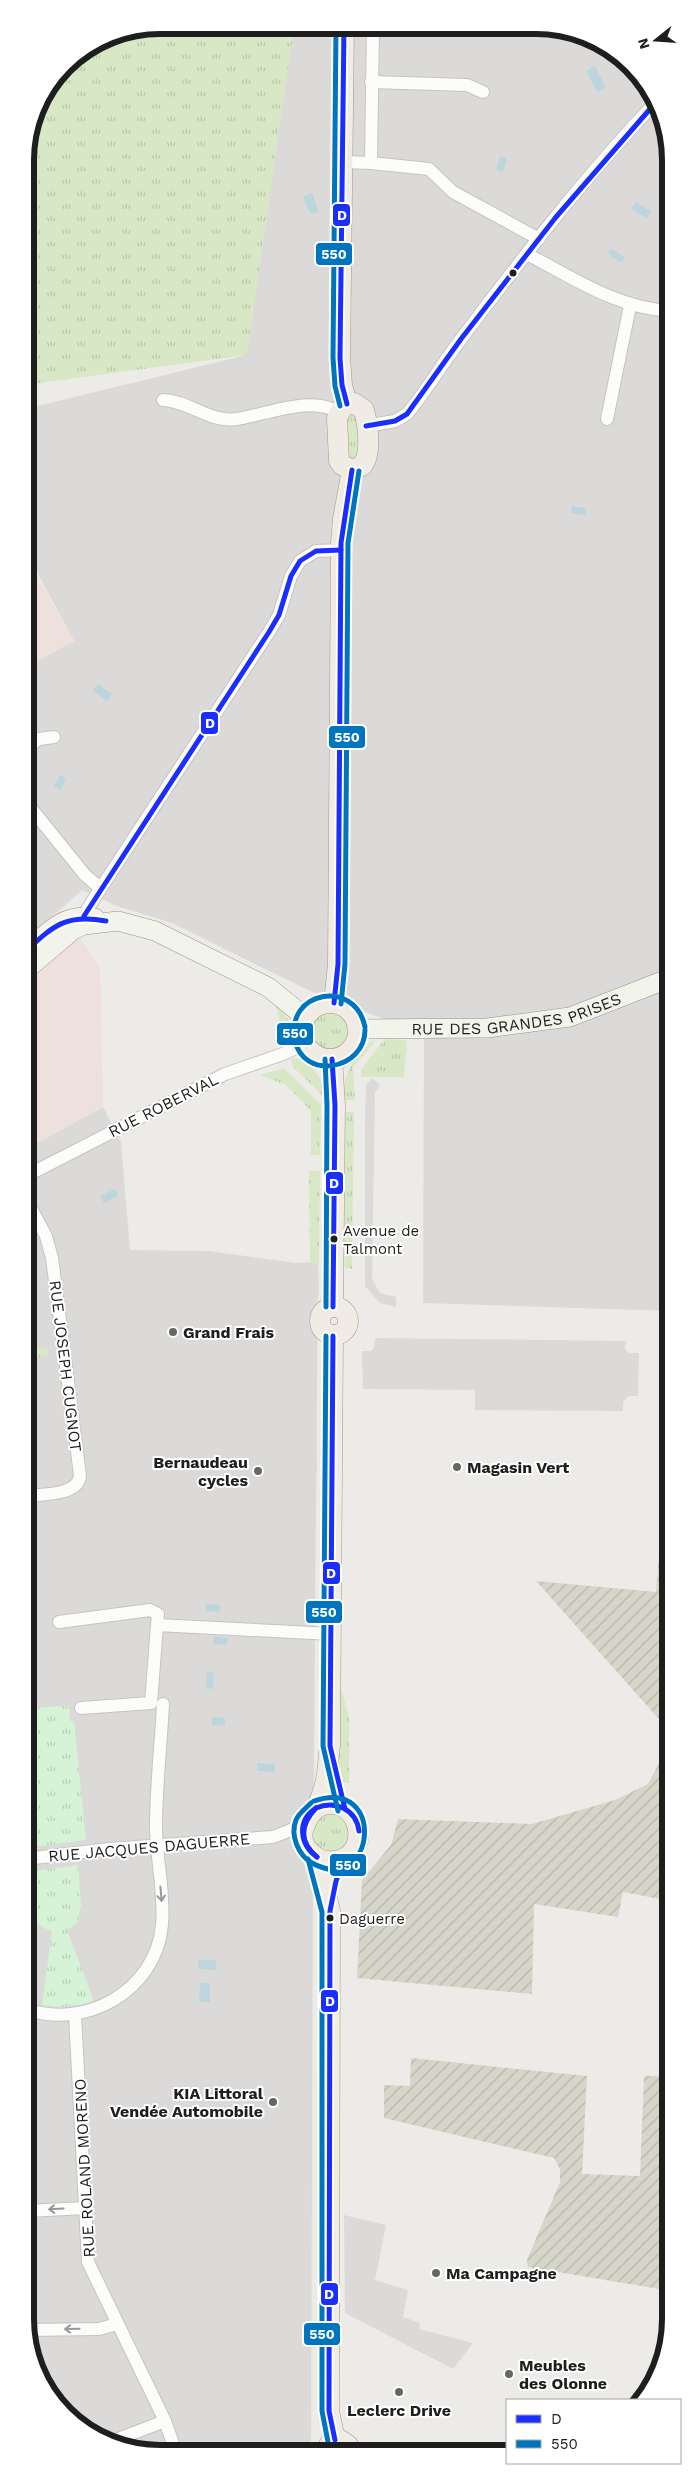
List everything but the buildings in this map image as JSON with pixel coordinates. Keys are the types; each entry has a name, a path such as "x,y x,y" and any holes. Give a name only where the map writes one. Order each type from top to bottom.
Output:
{"main road":[{"path":"342,408 359,405 364,410 366,426 365,462 362,466 352,470 342,465 340,461 342,408 344,34"},
{"path":"334,1003 338,964 341,550 343,519 352,470"},
{"path":"334,1003 350,1012 358,1029 356,1042 349,1052 332,1059 319,1058 304,1044 302,1028 305,1017 320,1004 334,1003"},
{"path":"330,1912 322,1875 302,1834 324,1785 330,1746 333,1336 322,1329 320,1320 323,1313 333,1307 335,1096 332,1059"},
{"path":"330,1746 345,1809"},
{"path":"310,1815 330,1804 345,1809 354,1818 359,1833 355,1847 346,1857 336,1881 330,1912 330,2445"},
{"path":"310,1851 330,1861 346,1857"},
{"path":"334,2445 346,2442 348,2445"}],"street":[{"path":"371,163 373,34"},
{"path":"372,82 467,85 483,92"},
{"path":"366,426 395,422 408,414 460,340 539,238 604,160 651,108"},
{"path":"343,162 371,163 428,170 453,192 539,238"},
{"path":"527,254 602,294 630,306 662,310"},
{"path":"607,419 630,306"},
{"path":"163,400 181,403 225,420 322,405 342,408"},
{"path":"34,963 84,920 100,888 279,616 296,566 310,553 341,550"},
{"path":"34,742 39,739 54,737"},
{"path":"34,812 85,876 100,888"},
{"path":"34,945 69,918 118,921 155,931 268,987 305,1017"},
{"name":"RUE DES GRANDES PRISES","path":"358,1029 487,1028 570,1017 662,981"},
{"name":"RUE ROBERVAL","path":"34,1172 225,1074 283,1054 304,1044"},
{"name":"RUE JOSEPH CUGNOT","path":"34,1214 46,1236 52,1258 80,1474 80,1480 74,1488 34,1495"},
{"path":"59,1622 150,1610 158,1614 150,1703 81,1708"},
{"path":"157,1625 331,1634"},
{"path":"34,2011 48,2014 75,2015 102,2006 126,1991 139,1977 155,1952 161,1933 163,1910 157,1846 163,1704"},
{"path":"273,1837 291,1830 310,1815"},
{"path":"273,1837 310,1851"},
{"name":"RUE JACQUES DAGUERRE","path":"34,1857 273,1837"},
{"name":"RUE ROLAND MORENO","path":"75,2015 88,2262 165,2421 174,2445"},
{"path":"34,2211 86,2208"},
{"path":"35,2330 99,2329 117,2324"},
{"path":"118,2439 165,2421"}],"shaded area":[{"path":"274,34 545,34 561,36 585,43 613,60 631,77 641,90 656,119 660,135 662,159 662,1311 423,1303 424,1034 312,992 172,923 114,905 82,890 34,933 34,663 74,641 34,567 34,407 247,355"},
{"path":"34,571 74,641 34,663"},
{"path":"60,909 100,968 103,1107 34,1145 34,933"},
{"path":"373,1078 380,1086 375,1092 372,1279 380,1293 396,1297 396,1307 380,1303 365,1286 366,1084"},
{"path":"103,1107 121,1142 130,1250 209,1251 318,1266 311,2445 151,2445 119,2439 83,2419 65,2402 47,2375 38,2352 34,2320 34,1145"},
{"path":"180,1252 270,1264 318,1262 319,1294 308,1307 295,1310 296,1333 309,1337 314,1344 315,1351 317,1474 303,1475 295,1457 221,1448 215,1482 198,1479 205,1427 222,1378 241,1377 253,1292 166,1280 164,1293 134,1290 139,1257 152,1258 153,1253 180,1257"},
{"path":"375,1338 626,1341 625,1349 629,1353 639,1353 638,1396 629,1396 623,1402 623,1411 475,1410 475,1390 363,1389 362,1351 371,1351 374,1348"},
{"path":"662,1519 662,1723 536,1581 656,1592"},
{"path":"662,1758 662,1899 623,1892 618,1917 534,1904 532,1994 357,1978 362,1880 391,1845 398,1819 532,1824 615,1800 648,1784"},
{"path":"411,2058 587,2076 582,2174 640,2176 644,2076 662,2076 662,2289 528,2267 527,2260 560,2182 560,2169 554,2158 384,2118 384,2085 410,2086"},
{"path":"344,2215 386,2225 375,2280 408,2290 403,2317 420,2323 419,2329 473,2343 453,2369 345,2313"}],"green space":[{"path":"151,34 293,34 247,355 34,384 34,151 38,127 43,111 65,77 90,55 111,43 135,36"},
{"path":"352,417 357,420 360,450 352,456 348,454 347,420"},
{"path":"275,1001 286,1016 291,1028 291,1034 285,1044"},
{"path":"329,1012 336,1013 342,1018 347,1024 347,1038 342,1044 336,1049 329,1050 322,1049 316,1044 311,1038 310,1031 311,1024 316,1018 322,1013"},
{"path":"385,1039 404,1040 407,1042 404,1077 361,1077 361,1069"},
{"path":"373,1040 374,1043 353,1067 355,1100 341,1100 344,1082 355,1059"},
{"path":"290,1059 305,1061 311,1066 323,1085 328,1099 294,1068"},
{"path":"284,1068 321,1105 320,1155 311,1155 311,1111 286,1085 260,1075"},
{"path":"341,1112 354,1112 352,1269 344,1267 345,1245 340,1245"},
{"path":"309,1171 320,1171 319,1263 310,1263"},
{"path":"47,1347 48,1356 34,1358 34,1349"},
{"path":"339,1680 349,1718 349,1783 341,1783 337,1757"},
{"path":"69,1706 70,1721 74,1721 86,1840 34,1847 34,1708"},
{"path":"330,1814 337,1815 343,1820 348,1826 348,1840 343,1846 337,1851 330,1852 323,1851 317,1846 312,1840 311,1833 312,1826 317,1820 323,1815"},
{"path":"78,1865 81,1905 77,1923 67,1930 94,2001 68,2006 42,2005 52,1931 42,1927 34,1920 34,1871"}],"water":[{"path":"595,66 606,87 597,92 586,71"},
{"path":"500,156 507,158 503,172 496,170"},
{"path":"312,193 319,212 312,214 308,210 303,196"},
{"path":"636,202 651,211 647,218 631,209"},
{"path":"612,249 625,257 621,263 609,255 608,251"},
{"path":"572,506 586,508 585,515 571,513"},
{"path":"98,684 112,694 107,701 93,691"},
{"path":"60,775 66,778 61,790 54,786"},
{"path":"115,1189 118,1196 104,1203 100,1196"},
{"path":"206,1604 221,1605 220,1612 206,1611"},
{"path":"214,1637 228,1638 227,1645 213,1644"},
{"path":"207,1672 214,1672 213,1689 206,1688"},
{"path":"212,1717 225,1718 225,1726 212,1725"},
{"path":"257,1763 275,1764 275,1772 257,1771"},
{"path":"34,1939 39,1944 34,1949"},
{"path":"198,1960 216,1960 216,1970 198,1969"},
{"path":"200,1983 210,1983 210,2002 199,2002"}],"transit line":[{"name":"550","path":"336,34 333,358 335,386 340,406"},
{"name":"D","path":"344,34 340,358 342,385 347,404"},
{"name":"D","path":"366,426 395,421 407,414 461,339 556,217 651,108"},
{"name":"D","path":"334,1003 338,964 341,543 352,470"},
{"name":"550","path":"341,1004 345,964 348,543 359,471"},
{"name":"D","path":"84,916 269,632 279,615 291,576 300,561 316,551 341,550"},
{"name":"D","path":"34,944 53,928 70,921 81,919 106,921"},
{"name":"550","path":"365,1027 359,1011 348,1001 336,997 322,997 310,1001 300,1010 295,1023 295,1040 300,1053 309,1061 321,1065 333,1065 345,1062 355,1054 362,1044 365,1030"},
{"name":"550","path":"325,1059 327,1105 326,1307"},
{"name":"D","path":"332,1059 335,1105 333,1307"},
{"name":"550","path":"326,1336 323,1746 338,1811"},
{"name":"D","path":"333,1336 330,1746 345,1809"},
{"name":"550","path":"311,1803 298,1816 294,1826 296,1844 299,1850 312,1863 333,1869 349,1865 360,1852 364,1836 362,1819 354,1805 338,1798 314,1801"},
{"name":"D","path":"316,1808 330,1805 344,1808 354,1817 359,1831"},
{"name":"D","path":"316,1808 307,1821 304,1833 307,1845 317,1857"},
{"name":"D","path":"316,1808 305,1819 303,1833 307,1846 317,1857"},
{"name":"D","path":"335,2440 329,2411 330,1911 336,1881 345,1857"},
{"name":"550","path":"308,1859 322,1912 322,2411 328,2442"}],"place":[{"name":"Avenue de Talmont","path":"334,1239"},
{"name":"Grand Frais","path":"173,1332"},
{"name":"Magasin Vert","path":"457,1467"},
{"name":"Bernaudeau cycles","path":"258,1471"},
{"name":"Daguerre","path":"330,1918"},
{"name":"KIA Littoral Vendée Automobile","path":"273,2102"},
{"name":"Ma Campagne","path":"436,2273"},
{"name":"Meubles des Olonne","path":"509,2374"},
{"name":"Leclerc Drive","path":"399,2392"}]}
